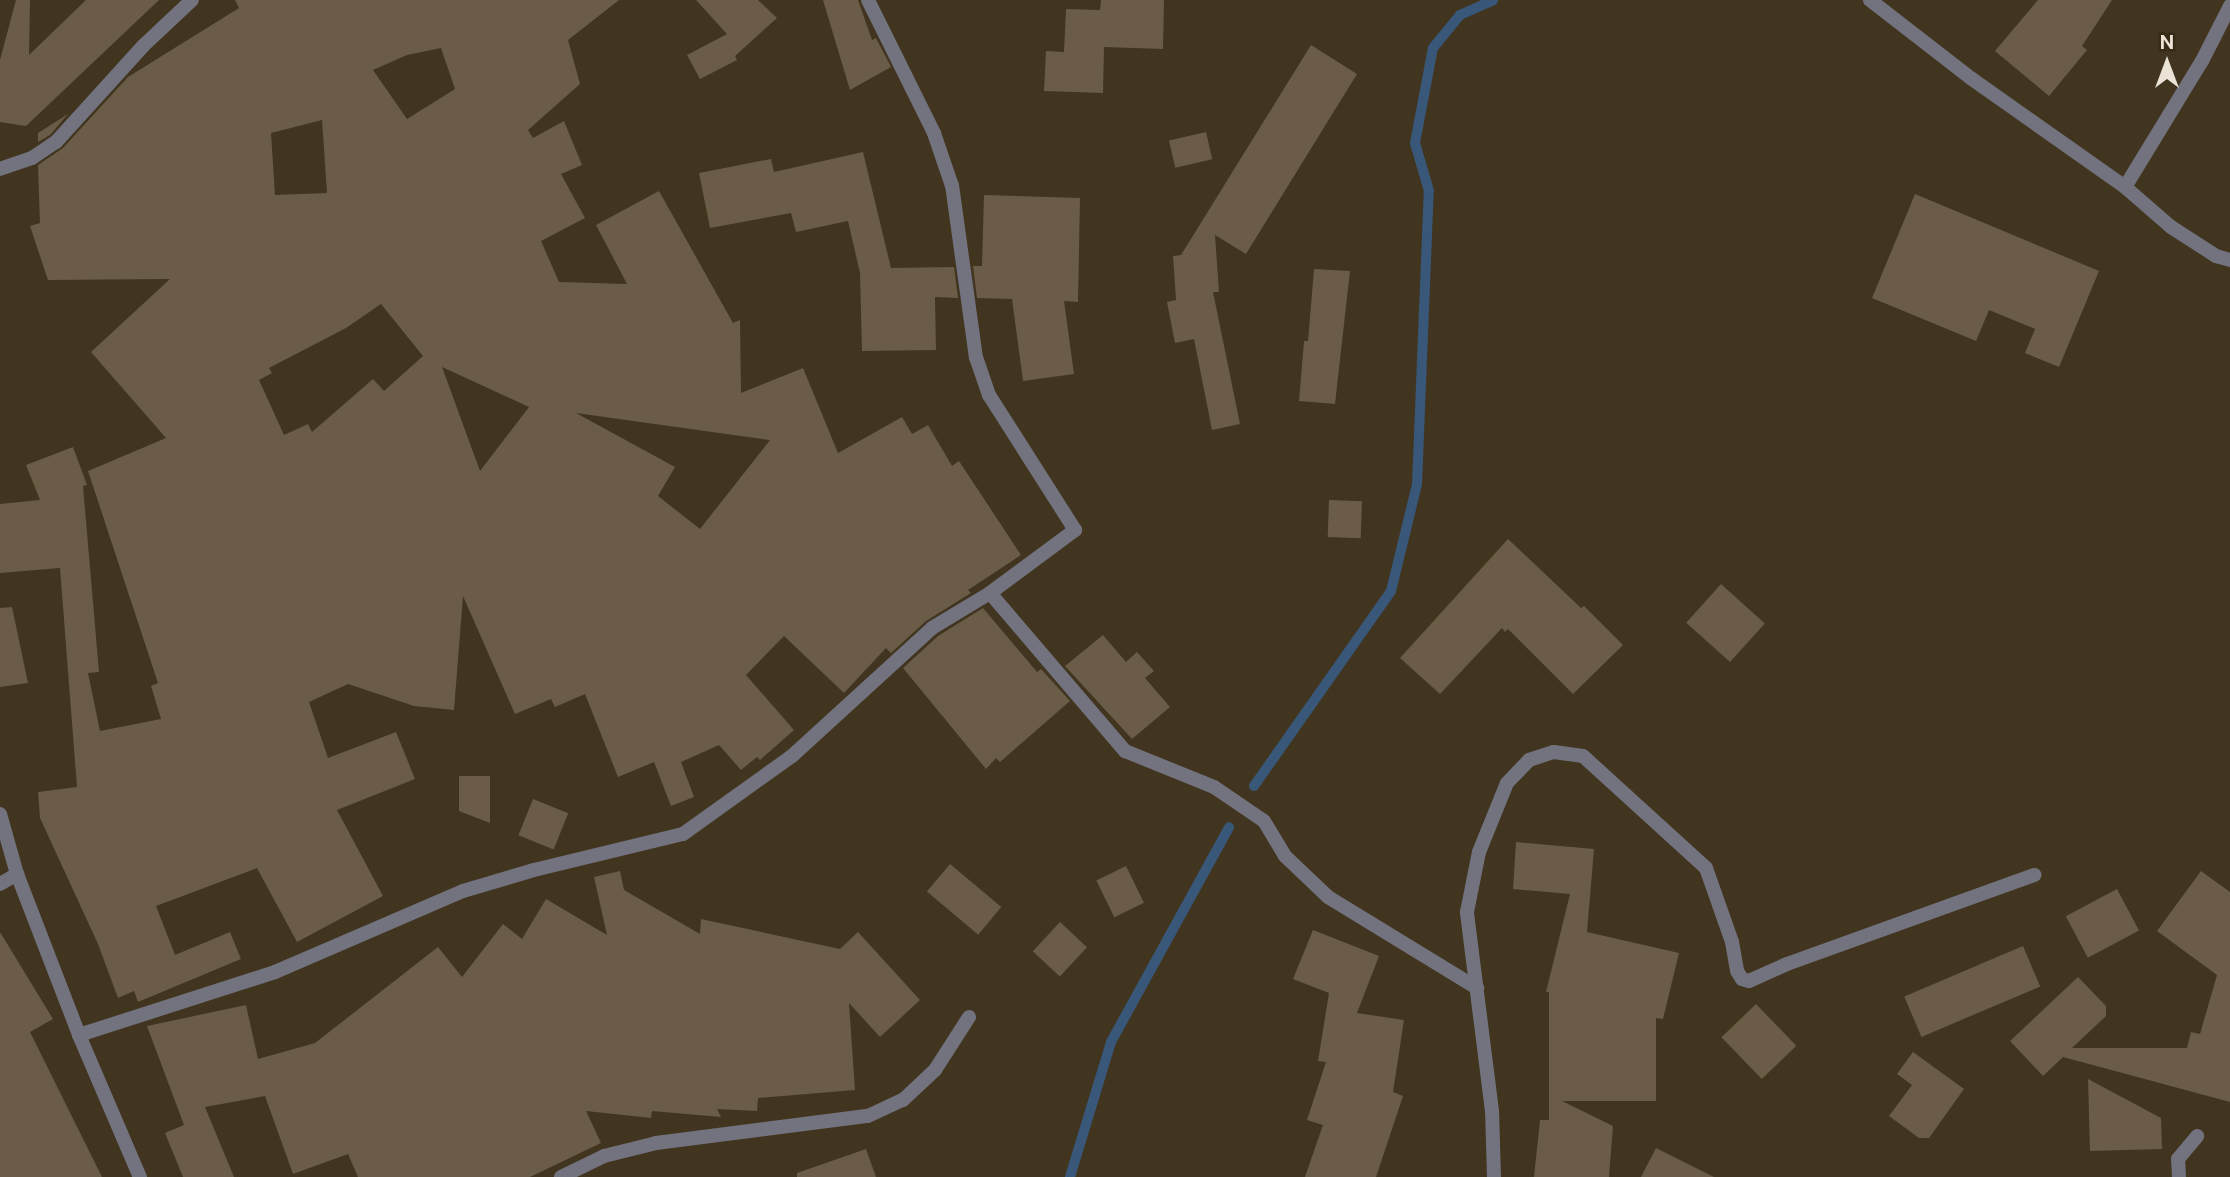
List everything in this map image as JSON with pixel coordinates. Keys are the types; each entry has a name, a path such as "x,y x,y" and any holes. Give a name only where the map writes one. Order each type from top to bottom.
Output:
{"street":[{"path":"0,169 32,158 56,142 143,46 192,0"},
{"path":"79,1035 275,972 463,891 534,870 683,834 792,755 932,628 990,593 1075,530 989,395 976,358 952,186 934,133 868,0"},
{"path":"1870,0 1972,79 2125,187 2171,227 2216,256 2230,260"},
{"path":"2125,187 2202,61 2230,6"},
{"path":"990,593 1125,751 1214,788 1264,821 1285,856 1328,897 1477,988"},
{"path":"1494,1177 1492,1111 1467,912 1479,852 1507,783 1529,760 1554,752 1583,755 1706,868 1732,942 1737,971 1742,979 1749,981 1787,964 2034,875"},
{"path":"0,814 17,874 79,1035 140,1177"},
{"path":"0,884 17,874"},
{"path":"561,1177 604,1156 656,1143 868,1116 903,1100 935,1070 969,1017"},
{"path":"2179,1177 2178,1159 2197,1136"}],"building":[{"path":"16,0 30,0 29,55 86,0 159,0 26,126 0,122 0,60"},
{"path":"235,0 619,0 568,40 580,84 528,130 533,138 564,121 582,165 561,174 585,218 541,241 559,282 627,284 596,225 659,191 733,323 740,320 741,393 803,368 838,453 902,417 912,434 928,425 952,466 959,461 1021,555 968,590 971,593 926,621 891,653 886,648 844,693 784,636 746,675 794,730 760,760 757,757 741,770 719,745 681,762 694,797 671,806 654,762 618,777 585,694 555,707 551,699 515,714 463,596 454,710 414,706 348,684 309,702 328,758 396,732 415,779 337,810 383,896 297,942 257,868 156,906 175,955 230,932 241,959 138,1002 134,991 118,998 98,944 40,818 38,792 77,787 60,568 0,573 0,504 40,500 26,465 73,447 87,485 83,486 99,672 88,673 100,731 161,719 151,686 158,683 88,471 166,438 91,352 170,279 48,280 30,226 40,223 38,165 63,148 128,77 239,8","holes":["441,48 455,89 407,119 373,70 407,55","322,120 327,193 275,195 271,133","381,304 423,356 384,391 373,379 312,432 308,424 284,435 259,380 272,373 269,368 346,328","442,367 529,407 480,471","576,413 770,440 700,529 658,496 675,467"]},
{"path":"696,0 758,0 777,18 735,56 737,60 700,79 687,55 727,34"},
{"path":"823,0 858,0 872,40 876,38 891,67 850,90"},
{"path":"1101,0 1164,0 1163,49 1104,47 1103,93 1044,91 1046,51 1064,52 1066,9 1100,10"},
{"path":"2038,0 2112,0 2082,46 2087,50 2049,96 1995,51"},
{"path":"1311,45 1357,74 1246,254 1215,235 1219,292 1213,292 1240,424 1212,430 1194,339 1175,343 1167,302 1176,300 1173,256 1181,255"},
{"path":"68,114 50,135 38,142 38,133"},
{"path":"1206,132 1212,159 1175,168 1169,141"},
{"path":"863,152 891,268 954,267 958,298 935,297 936,350 862,351 860,273 848,221 796,232 791,213 710,228 699,173 771,159 774,172"},
{"path":"1915,194 2099,271 2059,367 2025,353 2035,329 1989,310 1976,341 1872,298"},
{"path":"984,195 1080,198 1078,302 1064,301 1074,374 1023,381 1012,299 977,298 973,266 982,266"},
{"path":"1314,269 1350,271 1335,404 1299,401 1304,341 1308,341"},
{"path":"1329,500 1362,501 1361,538 1328,537"},
{"path":"1508,539 1581,608 1584,606 1623,645 1573,694 1508,629 1505,632 1502,628 1440,694 1400,658"},
{"path":"1721,584 1765,623 1730,662 1686,623"},
{"path":"12,607 28,683 0,687 0,608"},
{"path":"983,608 1037,672 1041,669 1070,701 1000,762 996,758 986,769 903,668 938,636"},
{"path":"1103,635 1126,662 1137,652 1154,671 1145,678 1170,707 1132,739 1065,666"},
{"path":"459,776 490,776 490,823 459,811"},
{"path":"533,799 568,813 554,849 518,835"},
{"path":"1516,842 1594,849 1587,932 1679,953 1663,1019 1656,1018 1656,1101 1562,1101 1613,1126 1609,1177 1534,1177 1540,1120 1549,1120 1549,992 1546,992 1570,894 1513,889"},
{"path":"950,864 1001,907 978,935 927,892"},
{"path":"1126,866 1144,903 1114,917 1096,880"},
{"path":"620,871 624,890 700,934 701,919 840,949 858,932 920,1000 880,1037 849,1003 855,1090 758,1098 757,1111 717,1109 721,1117 652,1111 651,1118 586,1111 601,1143 530,1177 358,1177 348,1154 293,1174 265,1096 205,1107 234,1177 183,1177 165,1133 184,1125 147,1026 246,1005 258,1059 315,1043 438,947 462,977 503,924 522,939 546,899 607,935 594,877"},
{"path":"2201,871 2230,892 2230,1102 2063,1057 2043,1076 2010,1041 2078,977 2106,1006 2106,1016 2072,1048 2187,1048 2191,1032 2200,1034 2217,975 2157,931"},
{"path":"2117,889 2139,930 2088,958 2066,916"},
{"path":"1060,922 1087,947 1060,976 1033,951"},
{"path":"1313,930 1379,956 1357,1013 1404,1020 1393,1092 1403,1096 1376,1177 1305,1177 1323,1125 1307,1120 1326,1062 1318,1061 1329,993 1293,979"},
{"path":"0,932 53,1019 30,1032 102,1177 0,1177"},
{"path":"2023,946 2040,987 1921,1037 1904,996"},
{"path":"1756,1004 1796,1046 1762,1079 1721,1037"},
{"path":"1913,1052 1964,1089 1929,1138 1919,1138 1889,1116 1912,1085 1897,1074"},
{"path":"2088,1079 2161,1118 2162,1149 2090,1151"},
{"path":"1656,1148 1714,1177 1641,1177"},
{"path":"866,1149 876,1177 797,1177 797,1173"}],"waterway":[{"path":"1254,786 1391,591 1417,484 1429,191 1415,143 1433,48 1460,15 1493,0"},
{"path":"1070,1177 1111,1042 1229,827"}]}
